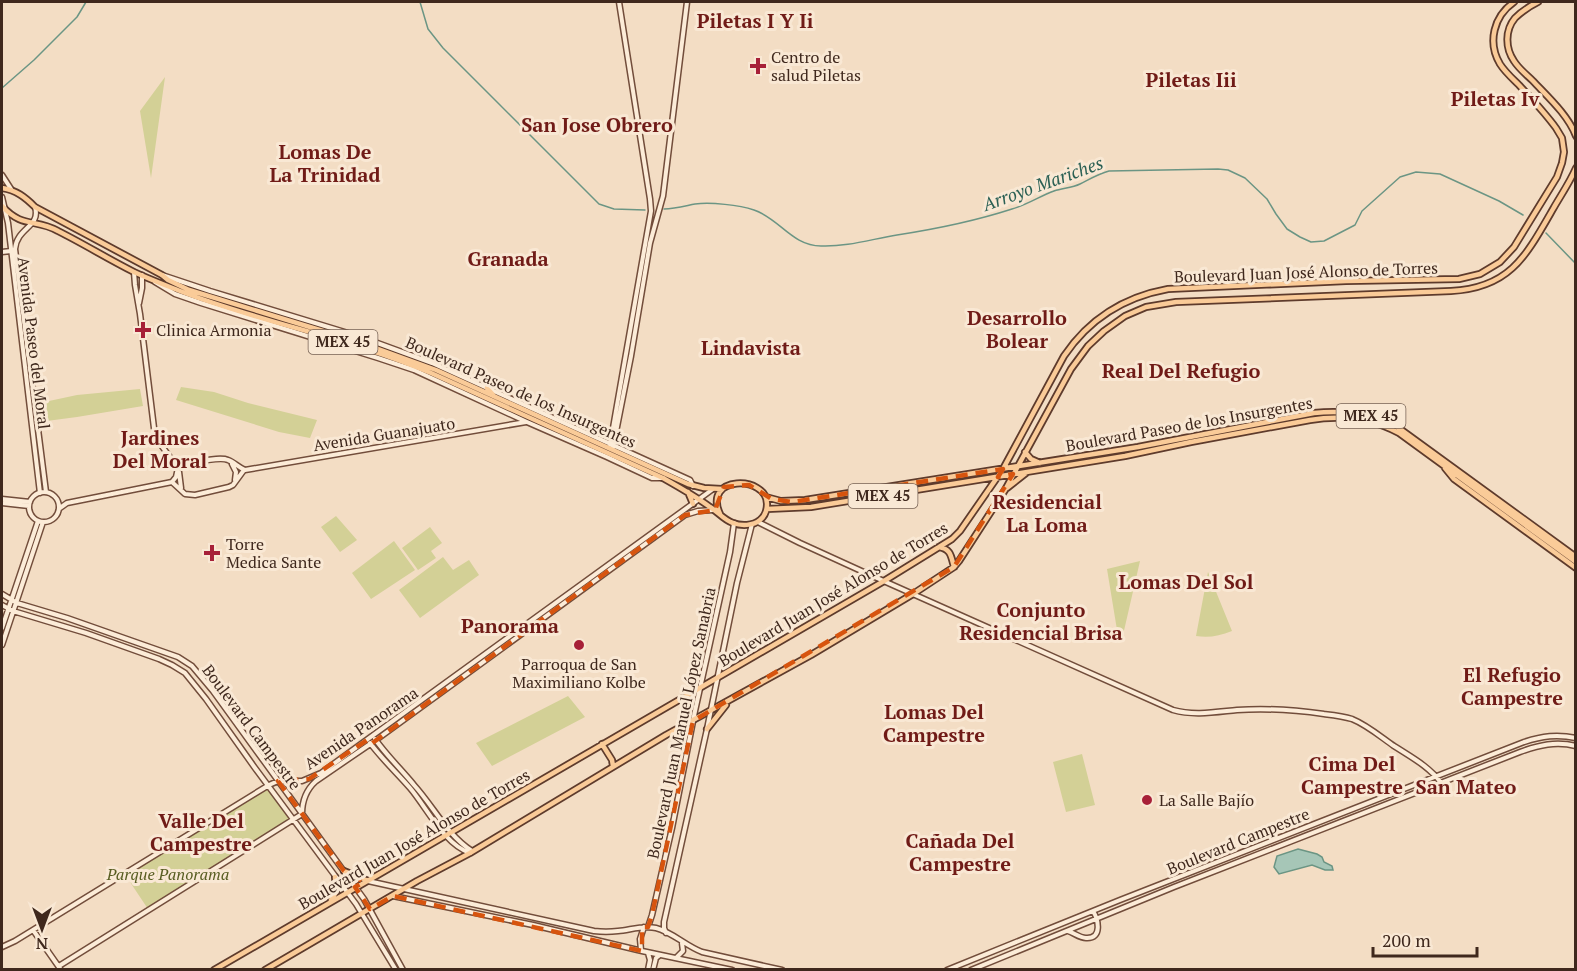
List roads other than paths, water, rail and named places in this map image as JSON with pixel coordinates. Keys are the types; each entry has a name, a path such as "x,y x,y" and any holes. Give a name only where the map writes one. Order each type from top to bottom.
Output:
{"main road":[{"name":"Boulevard Juan José Alonso de Torres","path":"214,969 366,880 449,835 884,581 956,535 1003,469 1072,344 1102,315 1122,304 1156,291 1183,288 1459,279 1485,272 1500,262 1508,255 1557,177 1564,156 1563,144 1557,128 1504,68 1495,53 1493,44 1496,25 1503,12 1514,2"},
{"path":"1538,2 1521,13 1512,23 1508,35 1509,51 1517,65 1567,120 1575,136"},
{"name":"Boulevard Juan José Alonso de Torres","path":"266,969 471,852 666,735 802,660 954,567 1005,490 1071,369 1104,331 1125,316 1155,305 1176,302 1459,291 1476,288 1503,276 1518,262 1545,222 1575,168"},
{"name":"Boulevard Paseo de los Insurgentes","path":"2,188 23,196 35,207 189,290 359,342 436,370 610,451 688,492 720,514"},
{"name":"Boulevard Paseo de los Insurgentes","path":"3,208 18,220 49,226 134,272 182,292 411,364 535,420 693,486 722,489"},
{"path":"110,259 121,262 131,259 144,276"},
{"path":"1459,279 1455,284 1459,291"},
{"path":"1405,280 1408,287 1405,293"},
{"path":"240,306 256,306"},
{"path":"212,307 226,307"},
{"path":"324,336 326,342"},
{"path":"403,357 414,356"},
{"path":"402,366 411,364"},
{"path":"487,388 495,398"},
{"name":"Boulevard Paseo de los Insurgentes","path":"766,497 781,501 806,500 1138,447 1314,413 1339,411 1383,420 1402,430 1575,557"},
{"name":"Boulevard Paseo de los Insurgentes","path":"767,509 811,507 1125,456 1220,436 1333,417 1357,418 1399,433 1575,562"},
{"path":"1025,452 1031,459 1040,463"},
{"path":"1444,466 1454,479 1575,568"},
{"path":"1005,490 1027,472"},
{"path":"979,480 987,491"},
{"path":"734,484 744,484 759,489 766,497 767,509 763,517 752,524 734,524 725,519 717,508 719,492 734,484"},
{"path":"688,492 693,504"},
{"path":"938,547 950,553 954,567"},
{"path":"707,729 728,702"},
{"path":"602,744 613,766"},
{"path":"342,869 366,880"},
{"path":"328,903 336,892 334,874"}],"street":[{"path":"610,451 651,211 619,2"},
{"path":"610,451 632,348 650,243 663,199 687,2"},
{"path":"2,175 11,190"},
{"name":"Avenida Paseo del Moral","path":"2,197 11,251 40,493"},
{"path":"650,199 657,202 663,199"},
{"name":"Avenida Paseo del Moral","path":"35,207 36,218 17,238 15,249 46,492"},
{"path":"650,217 657,216"},
{"path":"2,252 11,251"},
{"path":"134,272 154,428 161,445 178,468 182,492"},
{"name":"Boulevard Paseo de los Insurgentes","path":"162,275 361,337 432,363 552,417 610,451"},
{"path":"139,304 144,276"},
{"name":"Boulevard Paseo de los Insurgentes","path":"144,276 175,294 212,307 402,366 527,422 610,451"},
{"name":"Avenida Guanajuato","path":"245,470 552,417"},
{"path":"58,501 67,503 172,482 178,468 183,465 226,459 245,470 229,487 195,495 187,495 172,482"},
{"path":"230,461 236,472 235,482"},
{"name":"Avenida Panorama","path":"302,814 304,800 311,786 713,489"},
{"path":"46,492 53,495 60,508 55,518 47,522 40,522 31,514 30,504 34,496 46,492"},
{"path":"2,501 30,504"},
{"path":"60,508 67,503"},
{"name":"Avenida Panorama","path":"374,738 686,515 698,510 714,510"},
{"path":"2,645 11,610 11,601 40,522"},
{"path":"2,628 17,603 40,522"},
{"path":"758,522 1173,710 1187,713 1287,710 1352,719 1421,764 1437,776 1441,783"},
{"name":"Boulevard Juan Manuel López Sanabria","path":"642,951 640,939 652,915 672,828 734,524"},
{"name":"Boulevard Juan Manuel López Sanabria","path":"666,933 664,922 752,524"},
{"name":"Boulevard Campestre","path":"2,594 11,601 118,635 178,657 188,663 213,691 364,899 403,969"},
{"name":"Boulevard Campestre","path":"2,604 11,610 159,659 185,673 197,686 347,891 396,969"},
{"name":"Boulevard Campestre","path":"947,969 1538,737 1558,735 1575,738"},
{"path":"374,738 393,763 415,785 449,835"},
{"path":"369,742 449,835 462,849 471,852"},
{"name":"Avenida Panorama","path":"2,947 269,785 278,781 297,782 309,779 369,742"},
{"name":"Boulevard Campestre","path":"971,969 1231,864 1535,746 1552,743 1575,746"},
{"path":"33,930 60,968 302,814"},
{"path":"334,874 342,869"},
{"path":"366,880 606,932 655,928 702,952 782,969"},
{"path":"393,896 732,969"},
{"path":"1067,931 1084,938 1091,938 1095,935 1098,931 1098,922 1093,911"},
{"path":"565,932 566,925"},
{"path":"677,958 683,951 682,942"},
{"path":"647,952 650,960 648,969"},
{"path":"653,969 656,958 660,954"}],"waterway":[{"name":"Arroyo Mariches","path":"2,88 77,17 86,2"},
{"name":"Arroyo Mariches","path":"420,2 428,29 443,48 599,204 614,209 645,210"},
{"name":"Arroyo Mariches","path":"664,209 709,203 748,208 771,219 802,242 831,246 926,230 984,217 1018,207 1109,171 1218,169 1228,170 1245,178 1267,199 1287,229 1311,242 1324,241 1355,225 1362,211 1400,177 1416,172 1440,174 1499,201 1523,215"},
{"name":"Arroyo Mariches","path":"1546,233 1576,264"}],"place":[{"name":"Centro de salud Piletas","path":"758,66"},
{"name":"Clinica Armonia","path":"143,330"},
{"name":"Torre Medica Sante","path":"212,553"},
{"name":"Parroqua de San Maximiliano Kolbe","path":"579,645"},
{"name":"La Salle Bajío","path":"1147,800"}],"district":[{"name":"Piletas I Y Ii","path":"755,21"},
{"name":"Piletas Iii","path":"1191,80"},
{"name":"Piletas Iv","path":"1495,99"},
{"name":"San Jose Obrero","path":"597,125"},
{"name":"Lomas De La Trinidad","path":"325,164"},
{"name":"Granada","path":"508,259"},
{"name":"Desarrollo Bolear","path":"1017,330"},
{"name":"Lindavista","path":"751,348"},
{"name":"Real Del Refugio","path":"1181,371"},
{"name":"Jardines Del Moral","path":"160,450"},
{"name":"Residencial La Loma","path":"1047,514"},
{"name":"Lomas Del Sol","path":"1186,582"},
{"name":"Conjunto Residencial Brisa","path":"1041,622"},
{"name":"Panorama","path":"510,626"},
{"name":"El Refugio Campestre","path":"1512,686"},
{"name":"Lomas Del Campestre","path":"934,724"},
{"name":"Cima Del Campestre","path":"1352,776"},
{"name":"San Mateo","path":"1466,787"},
{"name":"Valle Del Campestre","path":"201,832"},
{"name":"Cañada Del Campestre","path":"960,852"}],"park label":[{"name":"Parque Panorama","path":"168,874"}]}
